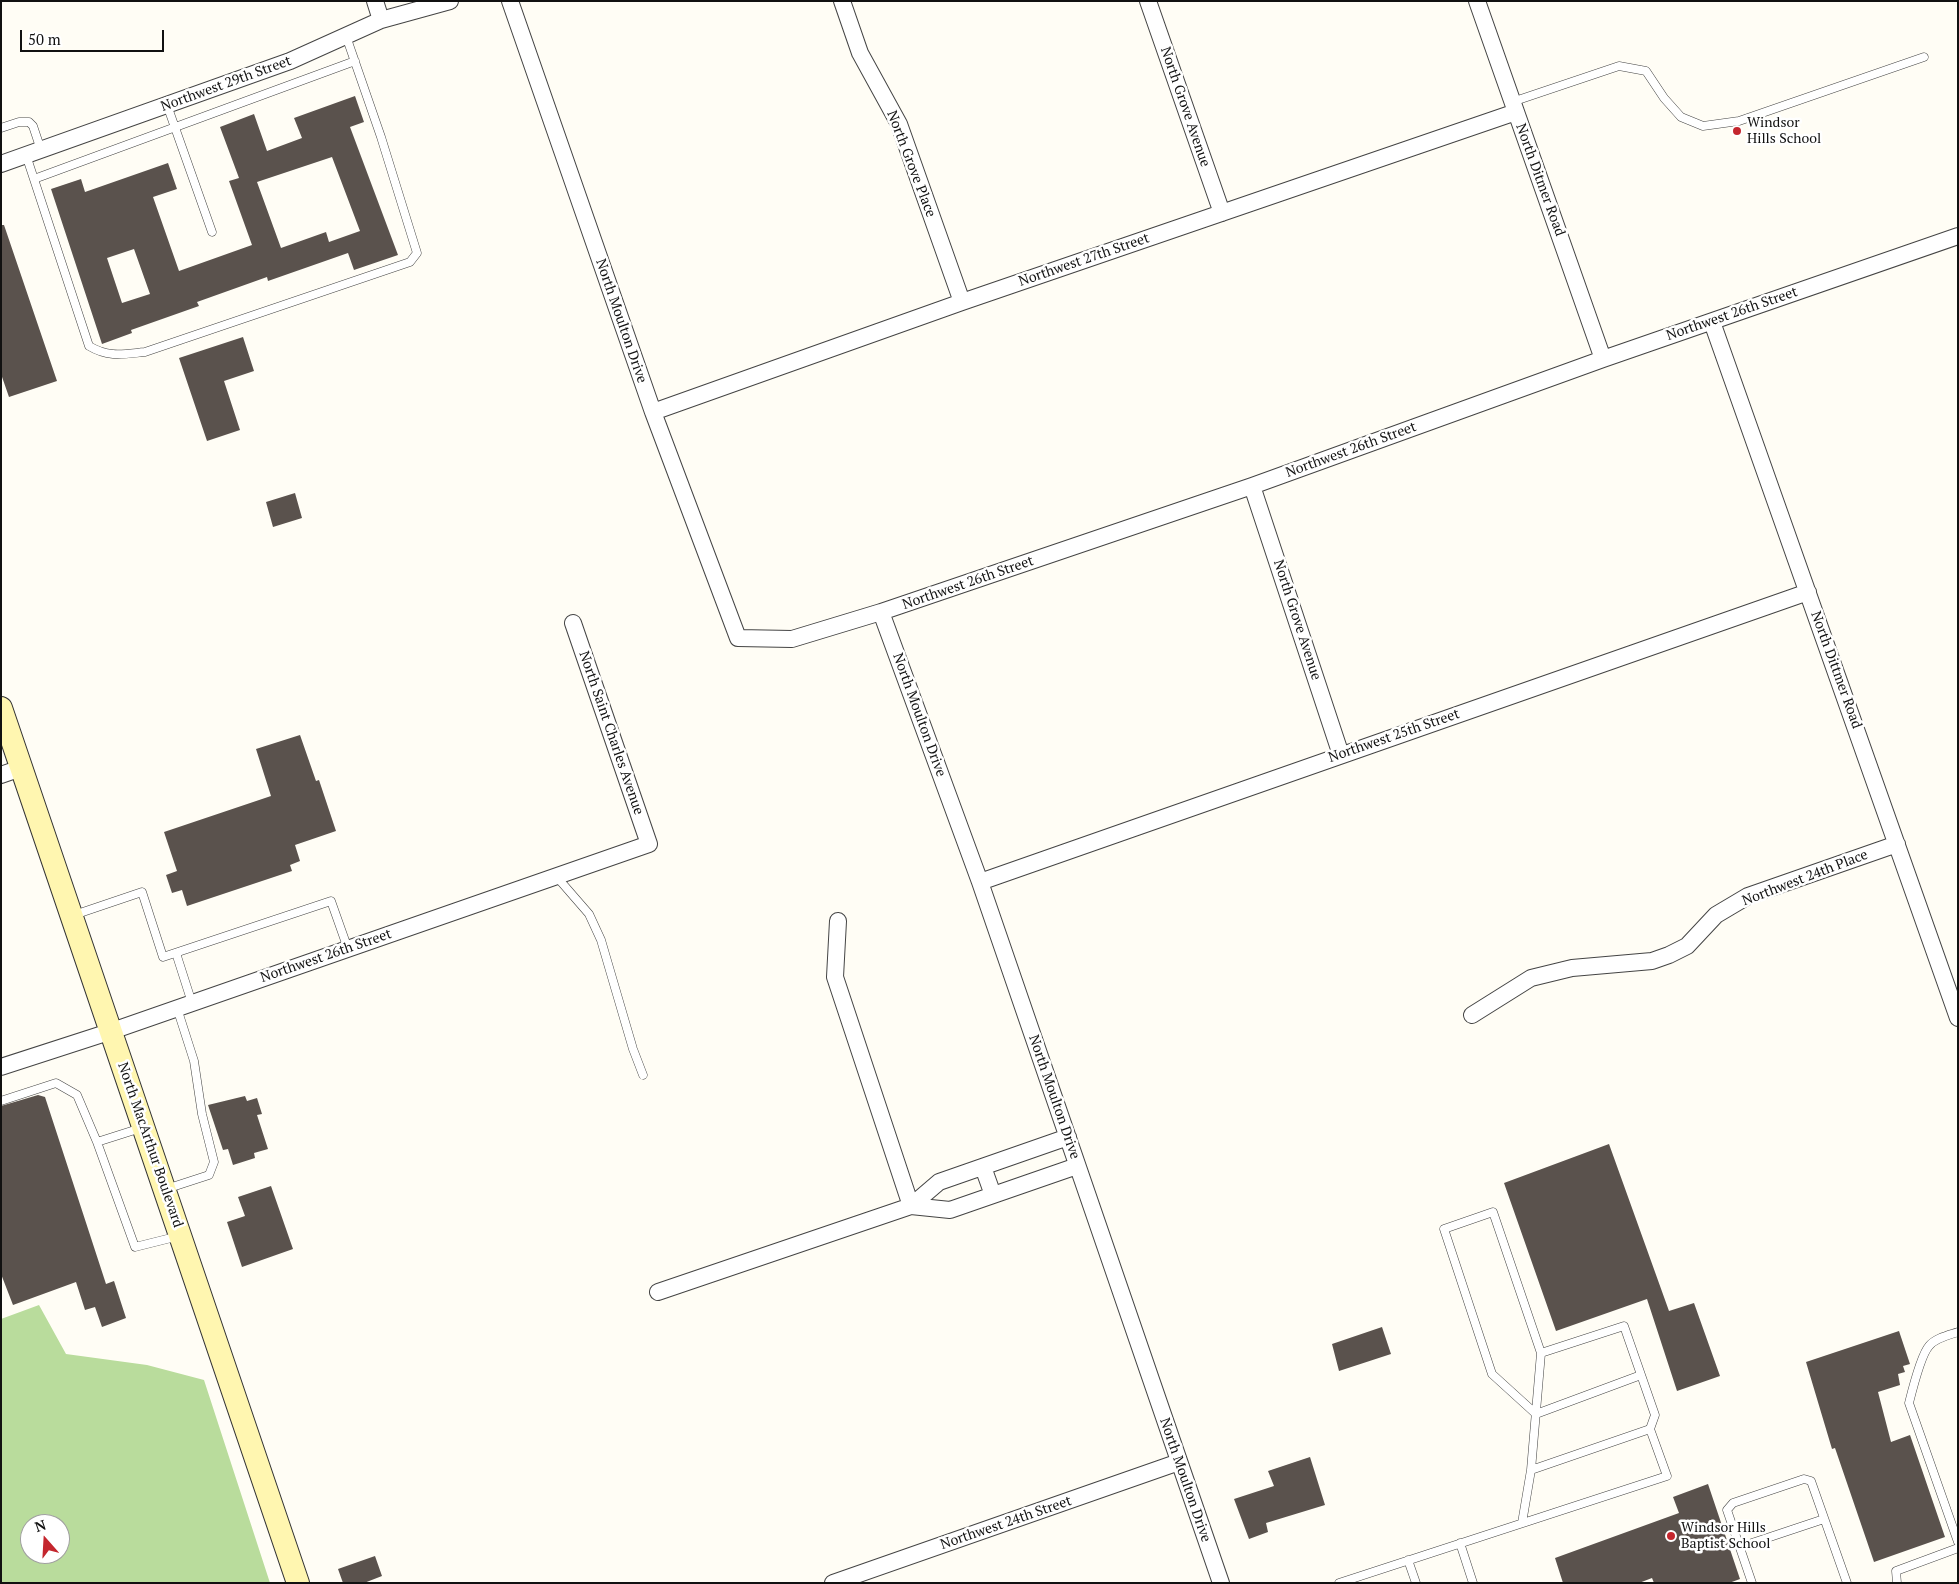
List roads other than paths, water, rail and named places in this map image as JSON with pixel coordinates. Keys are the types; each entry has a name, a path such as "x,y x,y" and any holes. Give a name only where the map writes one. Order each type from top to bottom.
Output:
{"main road":[{"name":"North MacArthur Boulevard","path":"1,708 11,772 72,915 298,1583"}],"street":[{"path":"375,1 381,20"},
{"name":"Northwest 29th Street","path":"1,164 290,62 381,20 450,1"},
{"name":"North Moulton Drive","path":"510,1 653,412 738,638"},
{"name":"North Grove Place","path":"842,1 860,53 898,124 962,302"},
{"name":"North Grove Avenue","path":"1148,1 1222,213"},
{"name":"North Ditmer Road","path":"1477,1 1603,358"},
{"name":"Northwest 27th Street","path":"653,412 962,302 1222,213 1514,107"},
{"name":"Northwest 26th Street","path":"738,638 792,639 881,612 1252,486 1603,358 1958,236"},
{"name":"North Dittmer Road","path":"1712,322 1958,1018"},
{"name":"North Grove Avenue","path":"1252,486 1341,755"},
{"name":"Northwest 25th Street","path":"980,882 1808,592"},
{"name":"North Moulton Drive","path":"881,612 980,882 1221,1583"},
{"name":"North Saint Charles Avenue","path":"573,622 649,844"},
{"name":"Northwest 26th Street","path":"1,1068 185,1006 649,844"},
{"name":"Northwest 24th Place","path":"1472,1015 1531,978 1572,968 1652,961 1669,955 1687,946 1716,915 1748,896 1898,844"},
{"path":"838,921 834,977 911,1206"},
{"path":"658,1292 911,1206 939,1182 1068,1137"},
{"path":"911,1206 950,1210 1077,1166"},
{"path":"983,1167 993,1195"},
{"name":"Northwest 24th Street","path":"833,1583 1179,1462"}],"lane":[{"path":"1,128 19,122 29,122 33,126 34,179 90,346 100,352 112,355 145,352 410,262 417,254 346,36"},
{"path":"1514,107 1618,66 1646,71 1664,98 1681,117 1703,126 1739,121 1924,56"},
{"path":"34,179 355,61"},
{"path":"167,105 212,232"},
{"path":"556,876 589,914 601,940 633,1049 643,1075"},
{"path":"72,915 142,892 164,957 331,900 348,949"},
{"path":"165,1189 208,1175 214,1162 202,1114 176,953"},
{"path":"1,1101 56,1083 77,1095 97,1142 135,1247 181,1235"},
{"path":"97,1142 144,1127"},
{"path":"1522,1523 1531,1470 1536,1414 1541,1353 1494,1212 1444,1230 1492,1374 1536,1414"},
{"path":"1340,1583 1360,1580 1408,1560 1667,1476 1650,1429 1654,1415 1624,1326 1541,1353"},
{"path":"1958,1332 1943,1337 1929,1345 1914,1382 1909,1403 1958,1542"},
{"path":"1536,1414 1641,1375"},
{"path":"1531,1470 1650,1429"},
{"path":"1752,1583 1727,1510 1733,1503 1804,1479 1811,1481 1847,1583"},
{"path":"1740,1547 1824,1519"},
{"path":"1460,1543 1473,1583"},
{"path":"1897,1583 1896,1571 1958,1548"},
{"path":"1408,1560 1416,1583"}],"place":[{"name":"Windsor Hills School","path":"1737,131"},
{"name":"Windsor Hills Baptist School","path":"1671,1536"}]}
